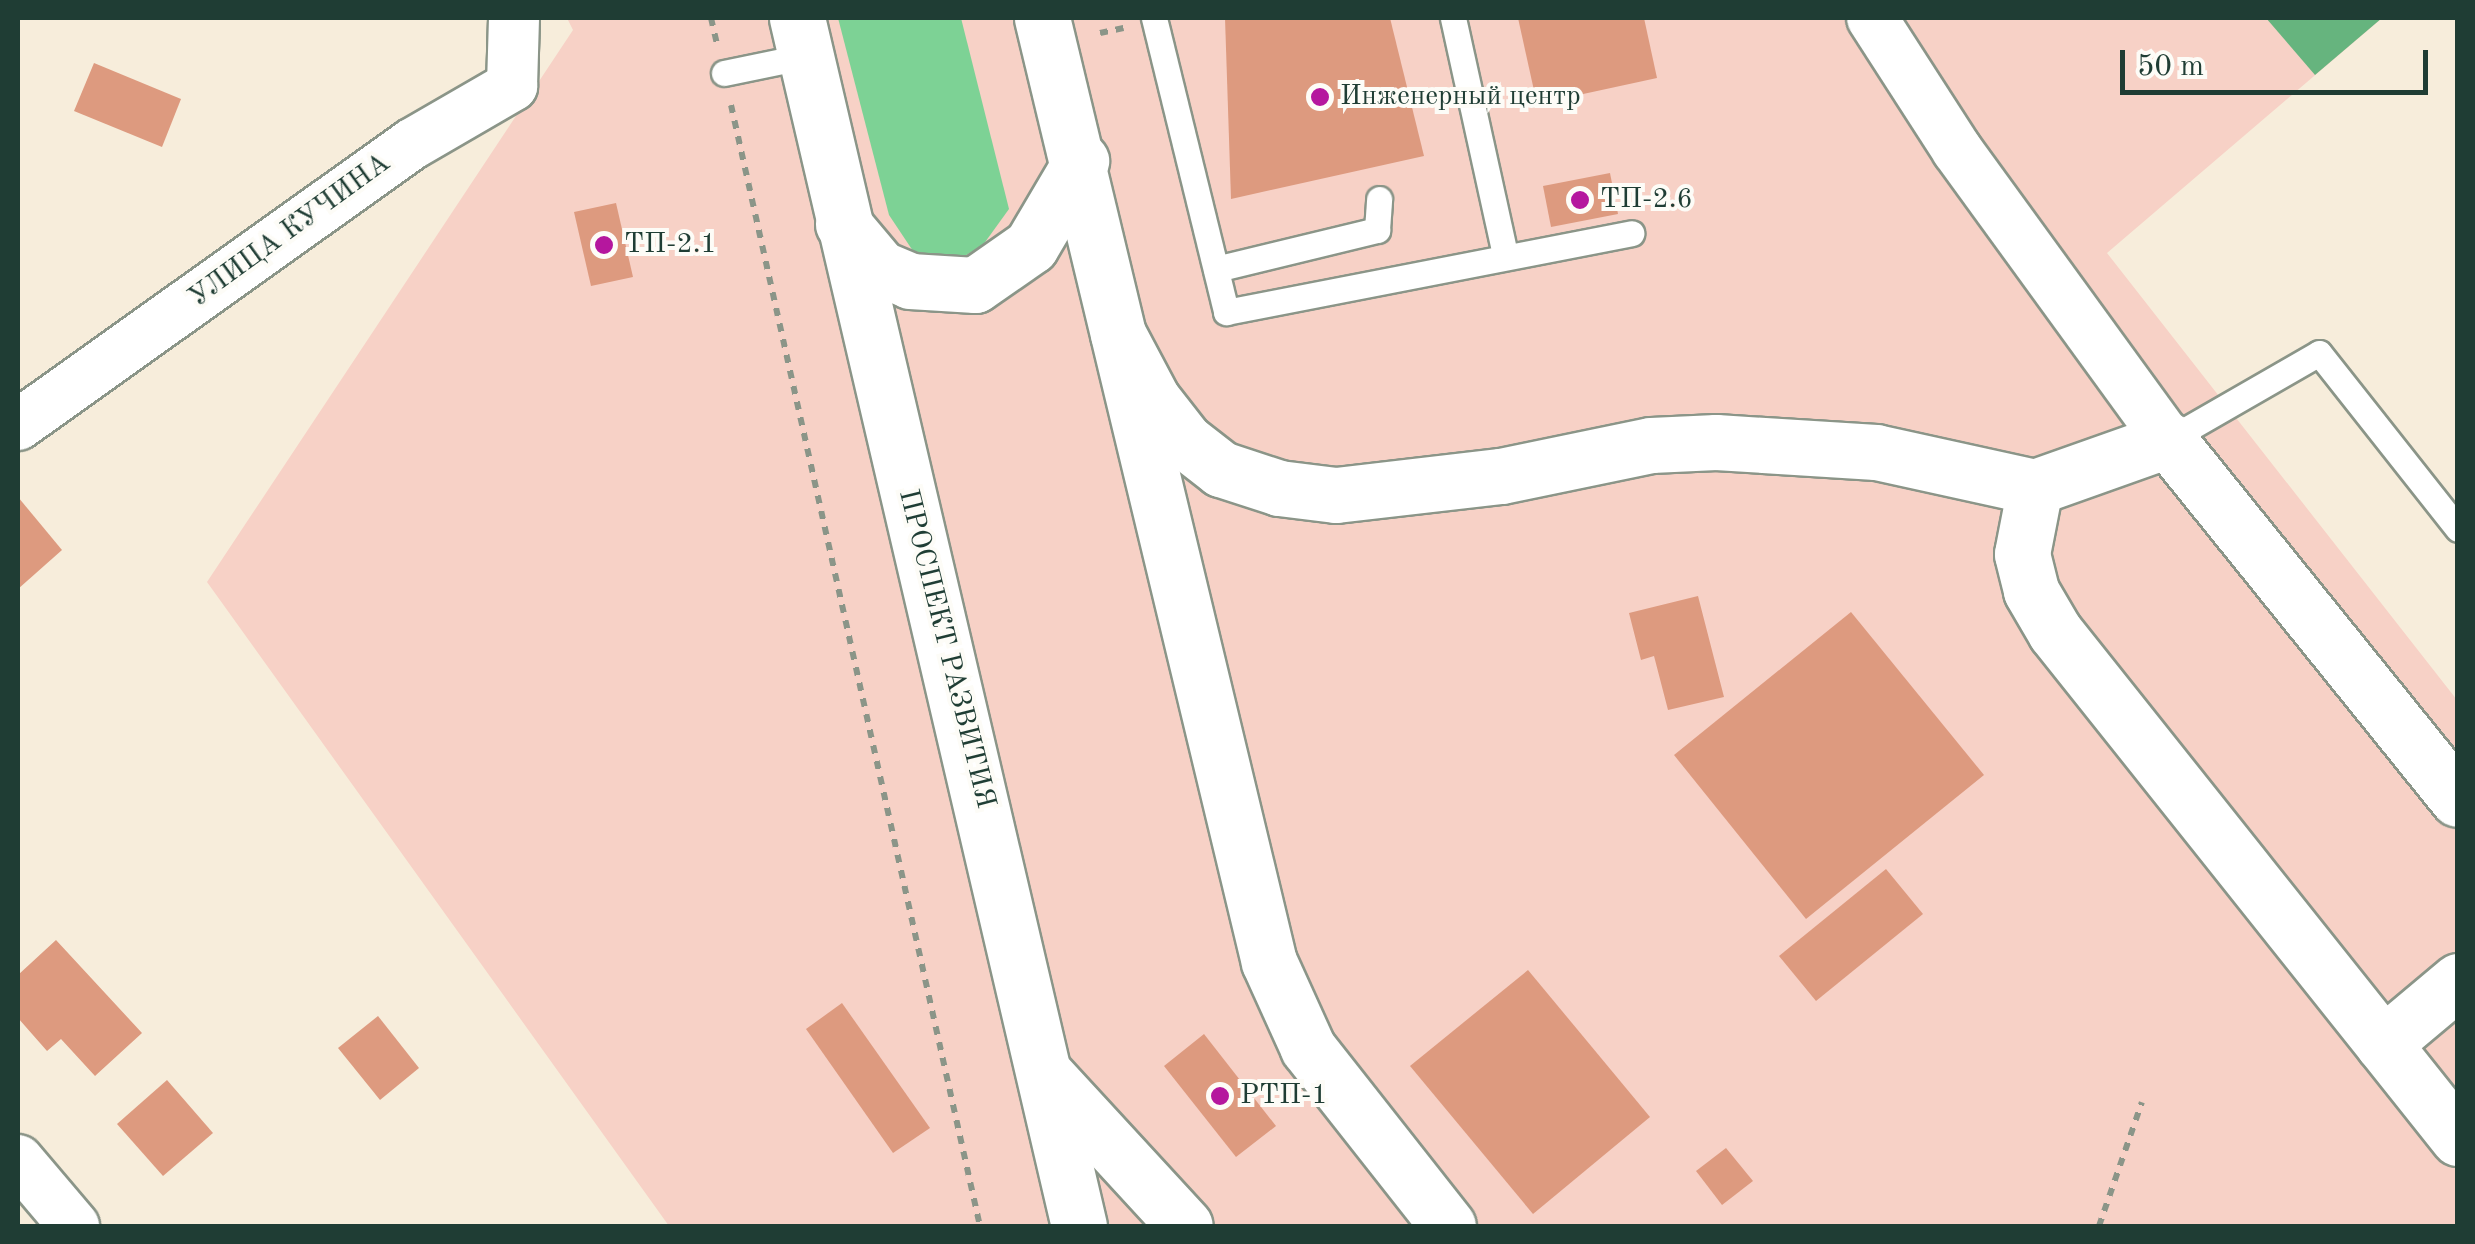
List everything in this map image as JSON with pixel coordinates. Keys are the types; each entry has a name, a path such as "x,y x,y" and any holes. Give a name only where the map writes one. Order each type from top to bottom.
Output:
{"street":[{"name":"УЛИЦА КУЧИНА","path":"18,425 412,144 512,86 514,18"},
{"path":"1042,18 1081,161 1118,334 1269,962 1308,1048 1448,1226"},
{"path":"1872,18 1957,150 2168,440 2458,799"},
{"name":"ПРОСПЕКТ РАЗВИТИЯ","path":"801,37 1080,1226"},
{"name":"ПРОСПЕКТ РАЗВИТИЯ","path":"843,224 880,268 910,281 975,285 1031,246 1081,161"},
{"path":"1118,334 1153,400 1184,441 1222,469 1279,488 1336,494 1397,490 1651,444 1716,442 1876,452 2035,487 2168,440"},
{"path":"2035,487 2022,554 2031,592 2055,632 2383,1044 2452,1122"},
{"path":"2383,1044 2458,981"},
{"path":"1046,1074 1185,1226"},
{"path":"18,1160 74,1226"}],"lane":[{"path":"1154,18 1226,312 1631,233"},
{"path":"1453,18 1505,255"},
{"path":"724,74 801,37"},
{"path":"1216,269 1377,230 1380,198"},
{"path":"2168,440 2319,352 2458,529"}],"path":[{"path":"711,18 980,1226"},
{"path":"2100,1226 2142,1102"}],"shaded area":[{"path":"567,18 2382,18 2107,253 2457,700 2457,1226 669,1226 207,582 573,30"}],"green space":[{"path":"838,18 961,18 1009,209 983,245 958,260 913,251 889,215"},
{"path":"2266,18 2382,18 2315,75"}],"building":[{"name":"Инженерный центр","path":"1225,18 1390,18 1424,156 1231,199"},
{"path":"1518,18 1644,18 1657,78 1537,104"},
{"path":"94,63 181,99 162,147 74,111"},
{"name":"ТП-2.6","path":"1610,173 1618,214 1551,227 1543,186"},
{"name":"ТП-2.1","path":"616,203 633,277 591,286 574,212"},
{"path":"18,497 62,550 18,589"},
{"path":"1698,596 1724,697 1668,710 1654,656 1641,660 1629,613"},
{"path":"1851,612 1984,775 1806,919 1674,755"},
{"path":"1886,869 1923,914 1816,1001 1779,956"},
{"path":"56,940 142,1033 95,1076 61,1039 47,1051 18,1018 18,975"},
{"path":"1528,970 1650,1117 1533,1214 1410,1066"},
{"path":"842,1003 930,1128 893,1153 806,1029"},
{"path":"378,1016 419,1068 380,1100 338,1048"},
{"name":"РТП-1","path":"1204,1034 1276,1126 1236,1157 1164,1066"},
{"path":"167,1080 213,1133 163,1176 117,1124"},
{"path":"1726,1148 1753,1181 1722,1205 1696,1171"}],"place":[{"name":"Инженерный центр","path":"1320,97"},
{"name":"ТП-2.6","path":"1580,200"},
{"name":"ТП-2.1","path":"604,245"},
{"name":"РТП-1","path":"1220,1096"}]}
